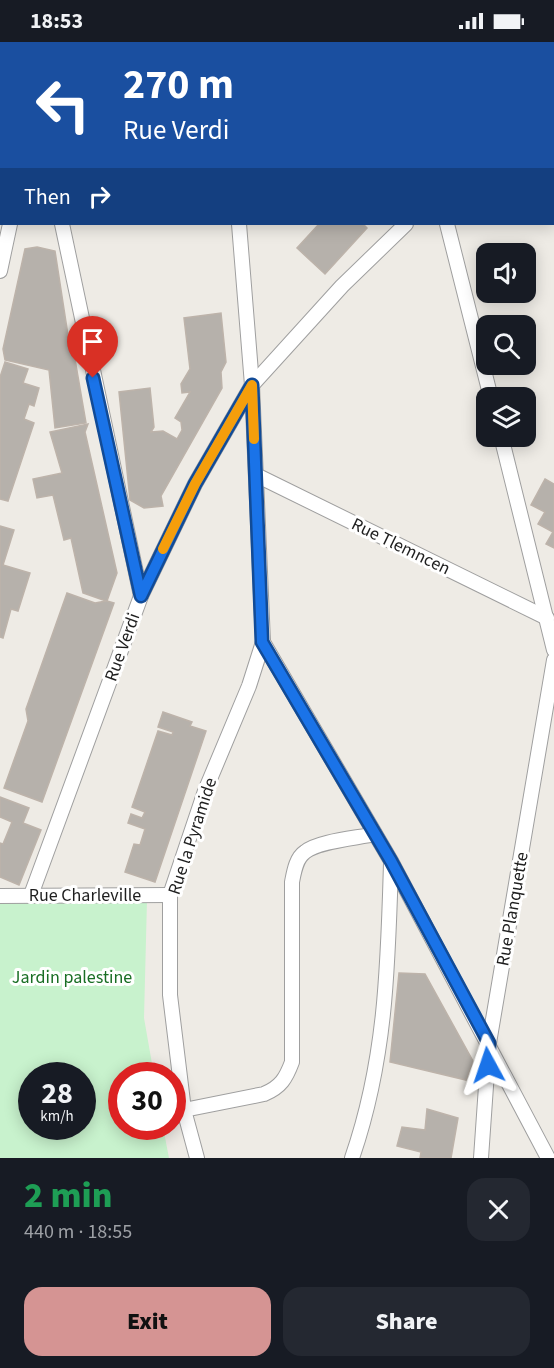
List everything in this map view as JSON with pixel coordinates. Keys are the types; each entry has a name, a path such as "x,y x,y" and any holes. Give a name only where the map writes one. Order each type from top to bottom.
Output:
{"street":[{"path":"0,271 9,225"},
{"path":"62,225 141,596"},
{"path":"239,225 252,385 262,642 391,861 548,1158"},
{"name":"Rue Verdi","path":"31,895 141,596 195,484 252,385 342,286 405,225"},
{"path":"447,225 488,387"},
{"path":"504,447 550,612 554,650"},
{"name":"Rue Tlemncen","path":"256,475 550,612"},
{"name":"Rue la Pyramide","path":"178,1062 170,995 170,895 205,791 249,687 262,642"},
{"name":"Rue Planquette","path":"481,1158 489,1043 554,660"},
{"path":"186,1110 264,1094 277,1089 286,1076 292,1062 292,882 295,869 305,852 315,847 375,834"},
{"path":"352,1158 368,1110 379,1055 386,1002 391,861"},
{"name":"Rue Charleville","path":"0,896 170,895"},
{"name":"Rue la Pyramide","path":"186,1117 197,1158"}],"green space":[{"name":"Jardin palestine","path":"147,900 144,1018 152,1062 108,1062 108,1140 166,1140 169,1158 0,1158 0,902"}],"building":[{"path":"318,225 364,225 367,228 325,274 297,248"},
{"path":"37,247 55,251 68,335 71,336 86,423 55,428 49,370 5,360 3,349 25,249"},
{"path":"221,313 226,362 221,372 222,388 161,496 163,506 144,508 130,500 119,392 150,388 154,427 151,432 163,431 177,439 182,430 181,422 175,418 190,392 182,393 181,384 190,369 184,318"},
{"path":"5,362 28,369 23,383 39,388 34,406 29,404 24,419 34,423 8,501 0,499 0,377"},
{"path":"88,424 85,432 117,573 107,601 114,603 42,802 4,788 28,721 26,709 67,593 95,603 106,601 83,593 71,538 64,540 53,495 37,498 33,479 62,473 50,432"},
{"path":"545,479 554,484 554,548 546,544 553,532 538,524 545,512 531,505"},
{"path":"0,526 14,530 3,565 30,573 18,611 11,609 3,638 0,637"},
{"path":"163,712 192,722 190,726 206,731 155,882 125,872 134,844 140,845 145,829 128,823 131,814 142,818 145,812 132,807 158,731 172,735 173,732 158,727"},
{"path":"0,797 29,808 23,823 41,830 19,885 0,877 0,843 3,844 12,822 0,817"},
{"path":"399,973 425,974 473,1061 466,1080 390,1062"},
{"path":"427,1109 458,1118 451,1158 420,1158 421,1152 397,1146 402,1127 425,1130"}],"slow traffic":[{"path":"163,549 195,484 252,385 254,439"}],"route":[{"path":"93,378 141,596 195,484 252,385 262,642 391,861 489,1043 488,1065"}]}
